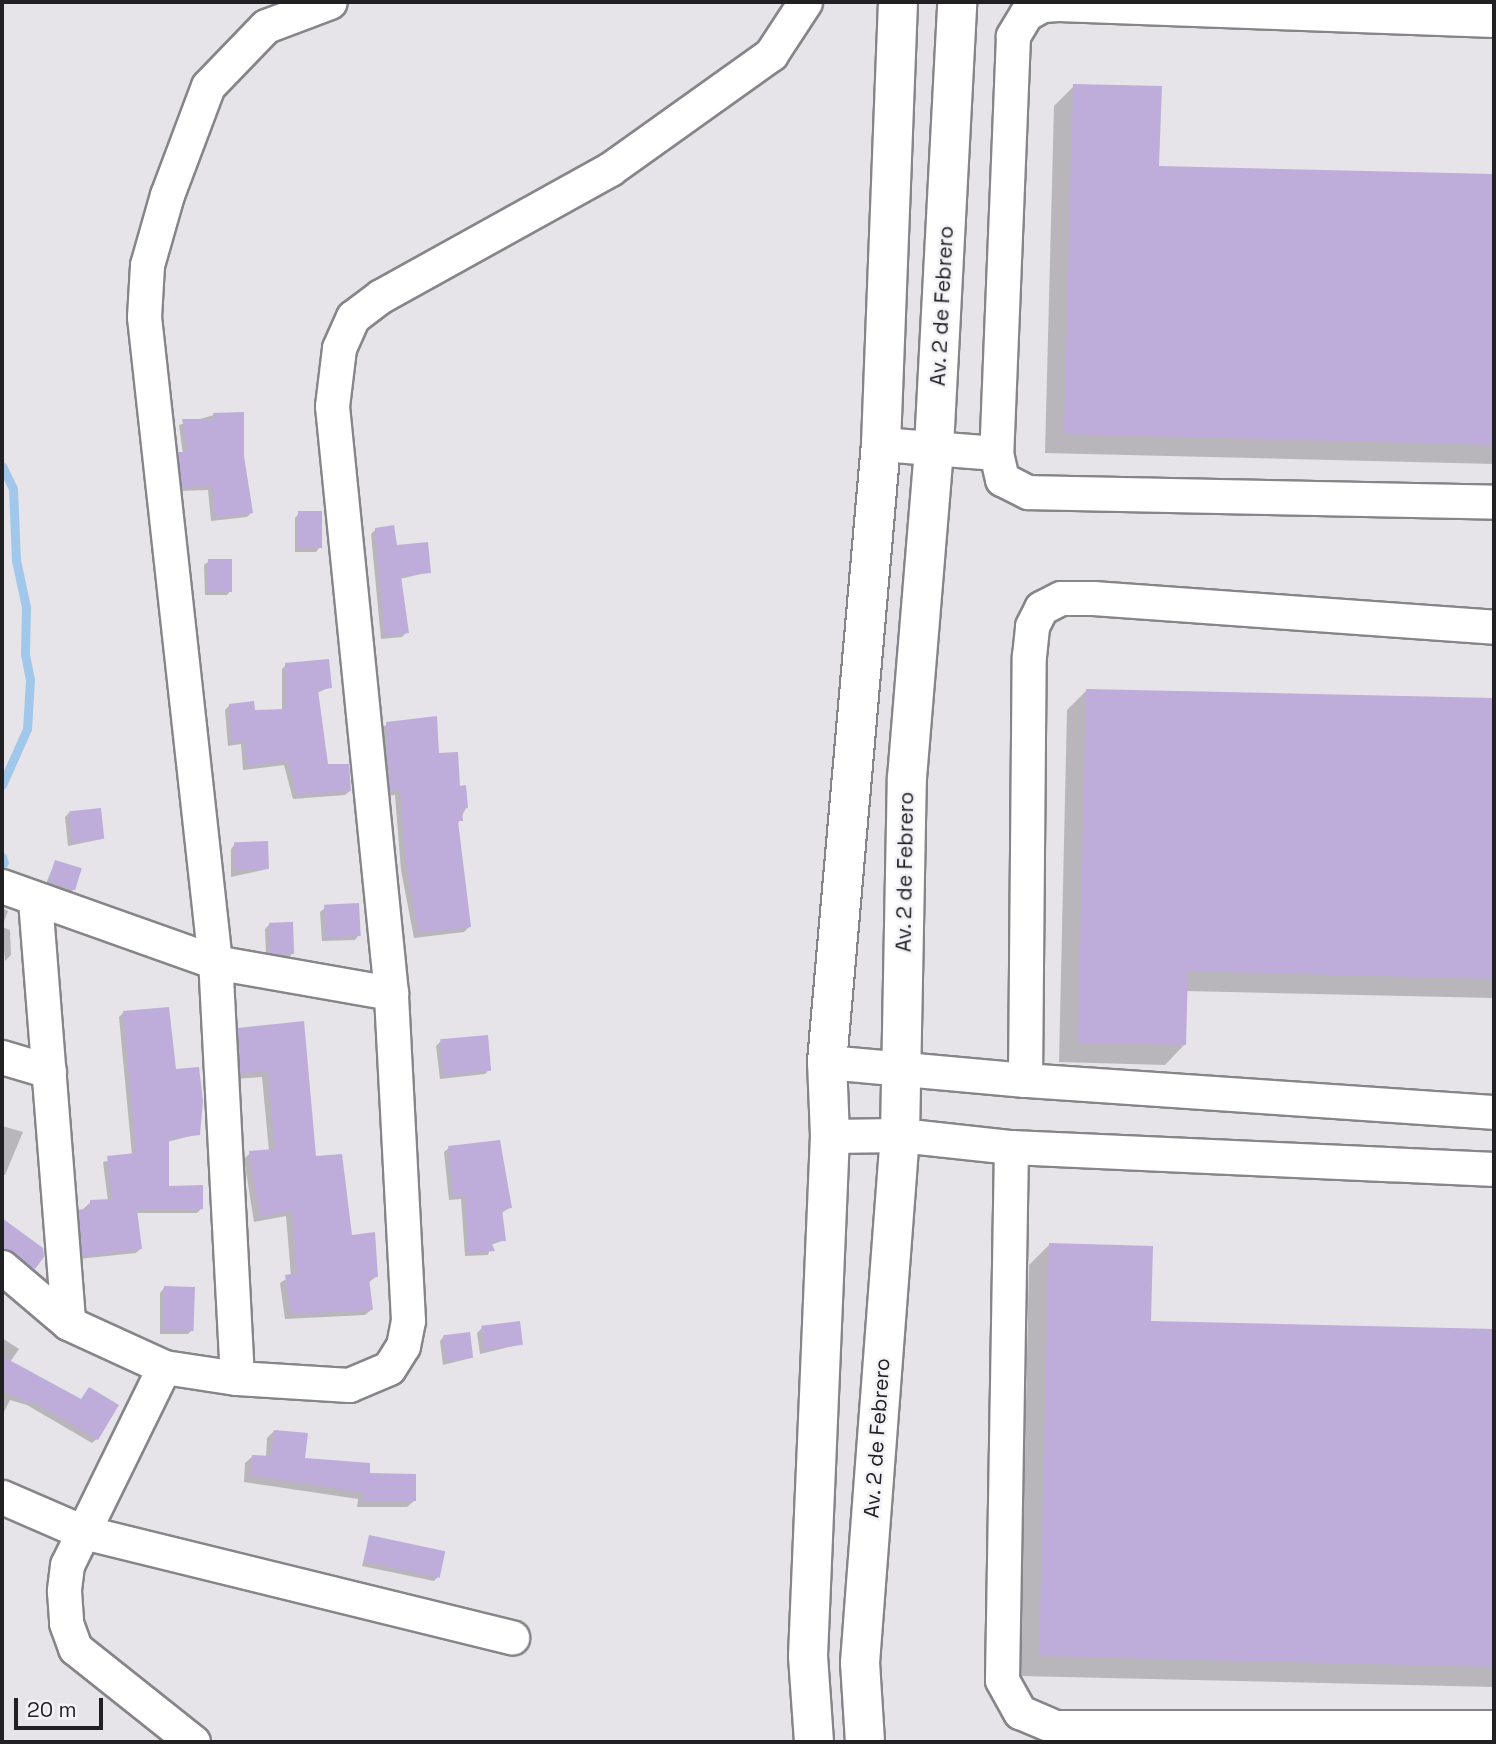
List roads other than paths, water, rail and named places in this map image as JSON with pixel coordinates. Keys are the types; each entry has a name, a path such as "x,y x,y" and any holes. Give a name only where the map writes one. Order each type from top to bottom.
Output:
{"main road":[{"path":"814,1742 808,1656 831,1136 828,1062 881,444 898,2"},
{"name":"Av. 2 de Febrero","path":"865,1742 860,1663 900,1135 907,778 934,447 957,2"}],"street":[{"path":"237,1378 215,962 144,317 147,265 167,195 208,86 266,26 330,2"},
{"path":"2,1267 68,1323 164,1367 237,1378 349,1385 389,1368 403,1346 408,1320 391,993 332,406 339,348 353,317 381,296 610,169 771,54 805,2"},
{"path":"1494,20 1058,4 1042,5 1026,14 1013,36 996,453 1002,479 1028,492 1494,502"},
{"path":"881,444 996,453"},
{"path":"1025,1080 1029,656 1032,626 1041,608 1060,598 1093,598 1494,627"},
{"path":"2,886 215,962 391,993"},
{"path":"35,900 68,1323"},
{"path":"2,1057 50,1071"},
{"path":"828,1062 1025,1080 1494,1112"},
{"path":"831,1136 900,1135 1011,1147 1494,1169"},
{"path":"1011,1147 1002,1680 1020,1712 1055,1727 1494,1727"},
{"path":"164,1367 67,1565 64,1591 66,1623 75,1648 193,1742"},
{"path":"2,1497 83,1532 512,1637"}],"waterway":[{"path":"2,466 13,489 16,560 26,607 25,654 30,679 27,729 2,785"},
{"path":"2,857 4,863"}]}
